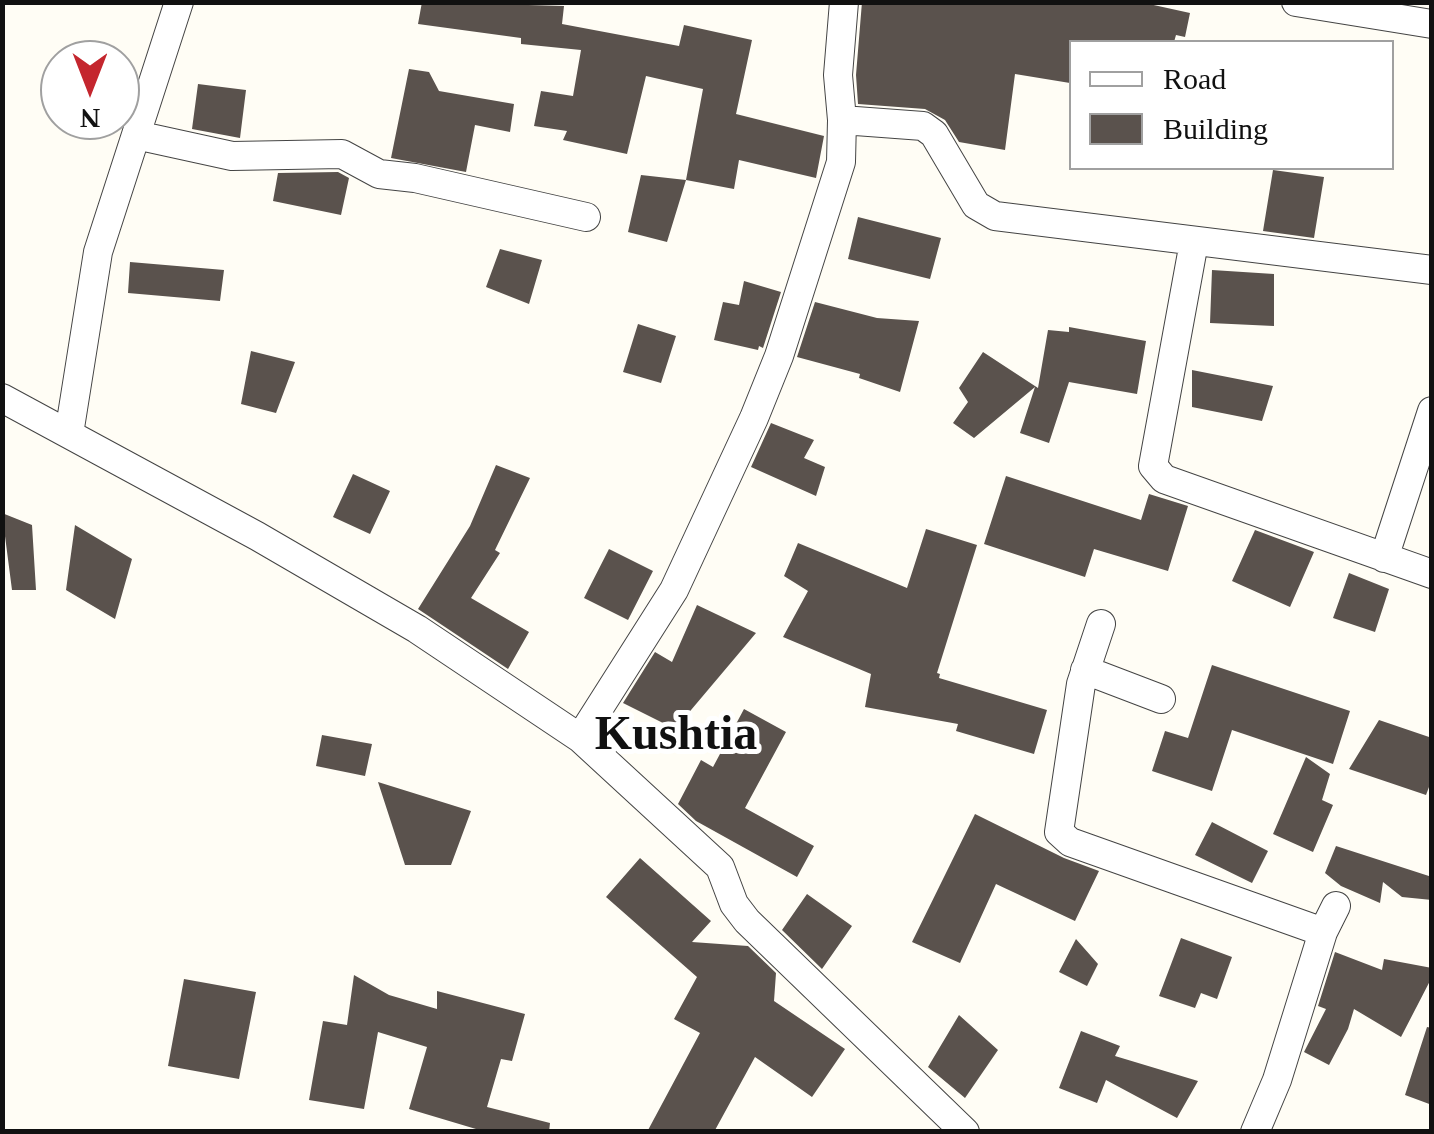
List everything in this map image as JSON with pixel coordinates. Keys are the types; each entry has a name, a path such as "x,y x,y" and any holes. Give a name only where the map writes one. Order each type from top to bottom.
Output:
{"street":[{"path":"140,123 179,2"},
{"path":"580,738 674,590 779,356 841,162 838,75 844,2"},
{"path":"1296,2 1432,24"},
{"path":"842,120 924,126 934,134 976,205 995,216 1432,270"},
{"path":"140,136 232,156 342,154 378,174 416,178 586,217"},
{"path":"69,434 98,252 134,140"},
{"path":"1194,242 1153,466 1164,479 1432,574"},
{"path":"2,398 257,536 417,629 580,738 720,867 734,904 747,921 965,1132"},
{"path":"1384,558 1432,411"},
{"path":"1102,624 1086,670 1058,832 1070,842 1322,932"},
{"path":"1086,670 1162,699"},
{"path":"1255,1132 1277,1080 1322,932 1336,906"}],"building":[{"path":"422,2 564,6 562,24 679,46 684,25 752,40 736,114 824,136 816,178 739,160 734,189 686,180 703,89 646,76 627,154 563,140 567,131 534,126 541,91 573,96 581,50 521,44 521,38 418,24"},
{"path":"862,2 1140,2 1190,13 1185,37 1176,35 1175,40 1069,40 1069,83 1015,74 1005,150 959,142 945,120 925,109 858,104 856,75"},
{"path":"409,69 429,72 439,91 514,104 510,132 475,125 466,172 391,158"},
{"path":"198,84 246,90 240,138 192,129"},
{"path":"1273,170 1324,177 1314,238 1263,231"},
{"path":"338,172 349,178 341,215 273,201 278,173"},
{"path":"641,175 686,180 667,242 628,232"},
{"path":"858,217 941,238 930,279 848,259"},
{"path":"500,249 542,260 529,304 486,287"},
{"path":"130,262 224,270 220,301 128,293"},
{"path":"1212,270 1274,274 1274,326 1210,323"},
{"path":"744,281 781,292 763,348 759,346 758,350 714,340 723,302 739,305"},
{"path":"815,302 877,318 919,321 900,392 859,378 860,374 797,357"},
{"path":"638,324 676,336 661,383 623,372"},
{"path":"1069,327 1146,341 1137,394 1069,382 1049,443 1020,433 1035,387 974,438 953,423 968,402 959,388 983,352 1038,388 1048,330 1069,332"},
{"path":"251,351 295,362 276,413 241,404"},
{"path":"1192,370 1273,386 1262,421 1192,407"},
{"path":"771,423 814,440 804,458 825,467 816,496 751,467"},
{"path":"496,465 530,478 495,550 500,553 471,598 529,632 508,669 418,609 470,526"},
{"path":"353,474 390,491 370,534 333,517"},
{"path":"1006,476 1141,520 1149,494 1188,506 1168,571 1094,549 1085,577 984,544"},
{"path":"2,513 32,525 36,590 12,590"},
{"path":"75,525 132,559 115,619 66,590"},
{"path":"926,529 977,545 937,673 939,678 1047,710 1034,754 956,731 958,724 865,707 871,674 783,637 808,591 784,576 798,543 907,588"},
{"path":"1255,530 1314,552 1290,607 1232,581"},
{"path":"609,549 653,571 628,620 584,598"},
{"path":"1349,573 1389,589 1375,632 1333,618"},
{"path":"697,605 756,633 675,729 623,703 655,652 672,662"},
{"path":"1212,665 1350,711 1333,764 1232,730 1212,791 1152,771 1165,731 1188,738"},
{"path":"744,709 786,732 745,808 814,846 797,877 696,821 678,804 701,760 713,767"},
{"path":"1379,720 1432,738 1432,779 1426,795 1349,769"},
{"path":"322,735 372,744 365,776 316,766"},
{"path":"1306,757 1330,774 1322,800 1333,805 1313,852 1273,834"},
{"path":"378,782 471,811 451,865 405,865"},
{"path":"975,814 1099,871 1075,921 996,884 960,963 912,942"},
{"path":"1212,822 1268,851 1252,883 1195,855"},
{"path":"1336,846 1432,877 1432,900 1402,897 1383,882 1380,903 1341,886 1325,873"},
{"path":"640,858 711,921 692,942 748,946 776,973 774,1001 845,1049 812,1097 755,1057 714,1132 647,1132 700,1033 674,1019 697,977 606,897"},
{"path":"807,894 852,926 822,969 782,930"},
{"path":"1181,938 1232,957 1217,999 1201,993 1195,1008 1159,996"},
{"path":"1076,939 1098,964 1087,986 1059,972"},
{"path":"1335,952 1382,970 1384,959 1432,968 1432,977 1401,1037 1354,1009 1329,1065 1304,1052 1326,1009 1318,1006"},
{"path":"354,975 389,995 437,1009 437,991 525,1014 512,1061 501,1059 487,1107 550,1123 549,1132 486,1132 409,1109 427,1047 378,1032 364,1109 309,1100 323,1021 347,1025"},
{"path":"184,979 256,992 239,1079 168,1066"},
{"path":"959,1015 998,1050 965,1098 928,1067"},
{"path":"1427,1027 1432,1028 1432,1105 1405,1095"},
{"path":"1081,1031 1120,1046 1115,1056 1198,1081 1177,1118 1106,1080 1097,1103 1059,1088"}],"district":[{"name":"Kushtia","path":"676,737"}]}
